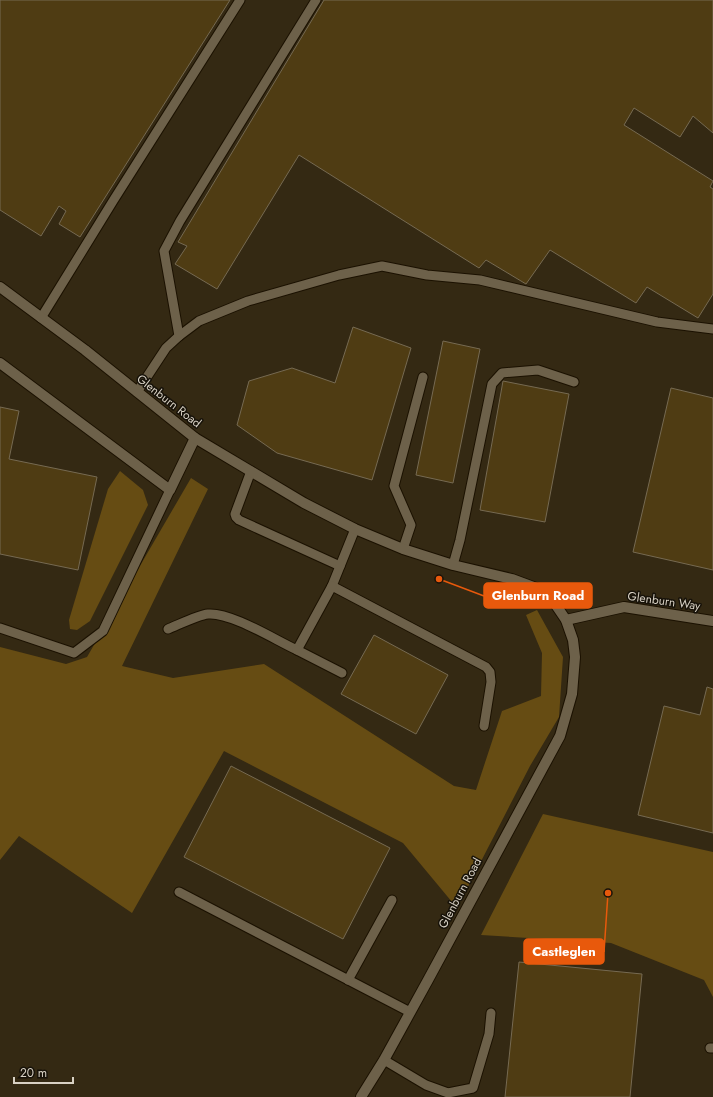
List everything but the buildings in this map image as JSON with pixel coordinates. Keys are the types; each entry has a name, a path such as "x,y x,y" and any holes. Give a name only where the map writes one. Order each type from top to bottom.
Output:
{"street":[{"name":"Glenburn Road","path":"0,287 42,318 195,438 304,503 355,529 403,549 453,565 512,579 547,592 566,620 575,657 572,694 560,736 384,1060 361,1097"},
{"path":"0,363 170,490 195,438"},
{"name":"Glenburn Way","path":"566,620 624,607 713,621"}],"lane":[{"path":"42,318 113,201 240,0"},
{"path":"179,336 164,251 180,221 316,0"},
{"path":"137,392 166,348 199,321 248,301 339,275 382,266 427,275 480,280 657,322 713,329"},
{"path":"453,565 460,540 492,384 502,373 538,370 574,382"},
{"path":"403,549 411,526 394,486 423,377"},
{"path":"251,471 236,514 239,520 340,566"},
{"path":"0,628 74,653 103,631 170,490"},
{"path":"297,650 332,586 355,529"},
{"path":"332,586 486,667 490,672 492,682 484,726"},
{"path":"168,629 207,614 232,618 342,673"},
{"path":"179,892 410,1012"},
{"path":"348,980 392,900"},
{"path":"384,1060 426,1085 448,1093 473,1088 489,1034 492,1014"}],"shaded area":[{"path":"120,471 143,490 148,505 90,621 77,630 70,629 69,620 108,489"},
{"path":"191,478 208,489 122,666 173,678 264,664 454,786 476,790 502,711 541,696 542,653 526,615 537,610 563,657 559,717 530,766 457,908 403,843 224,751 132,913 19,836 0,860 0,647 66,664 87,657"},
{"path":"543,814 713,852 713,997 704,980 611,943 481,935"}],"place":[{"name":"Glenburn Road","path":"439,579"},
{"name":"Castleglen","path":"608,893"}]}
